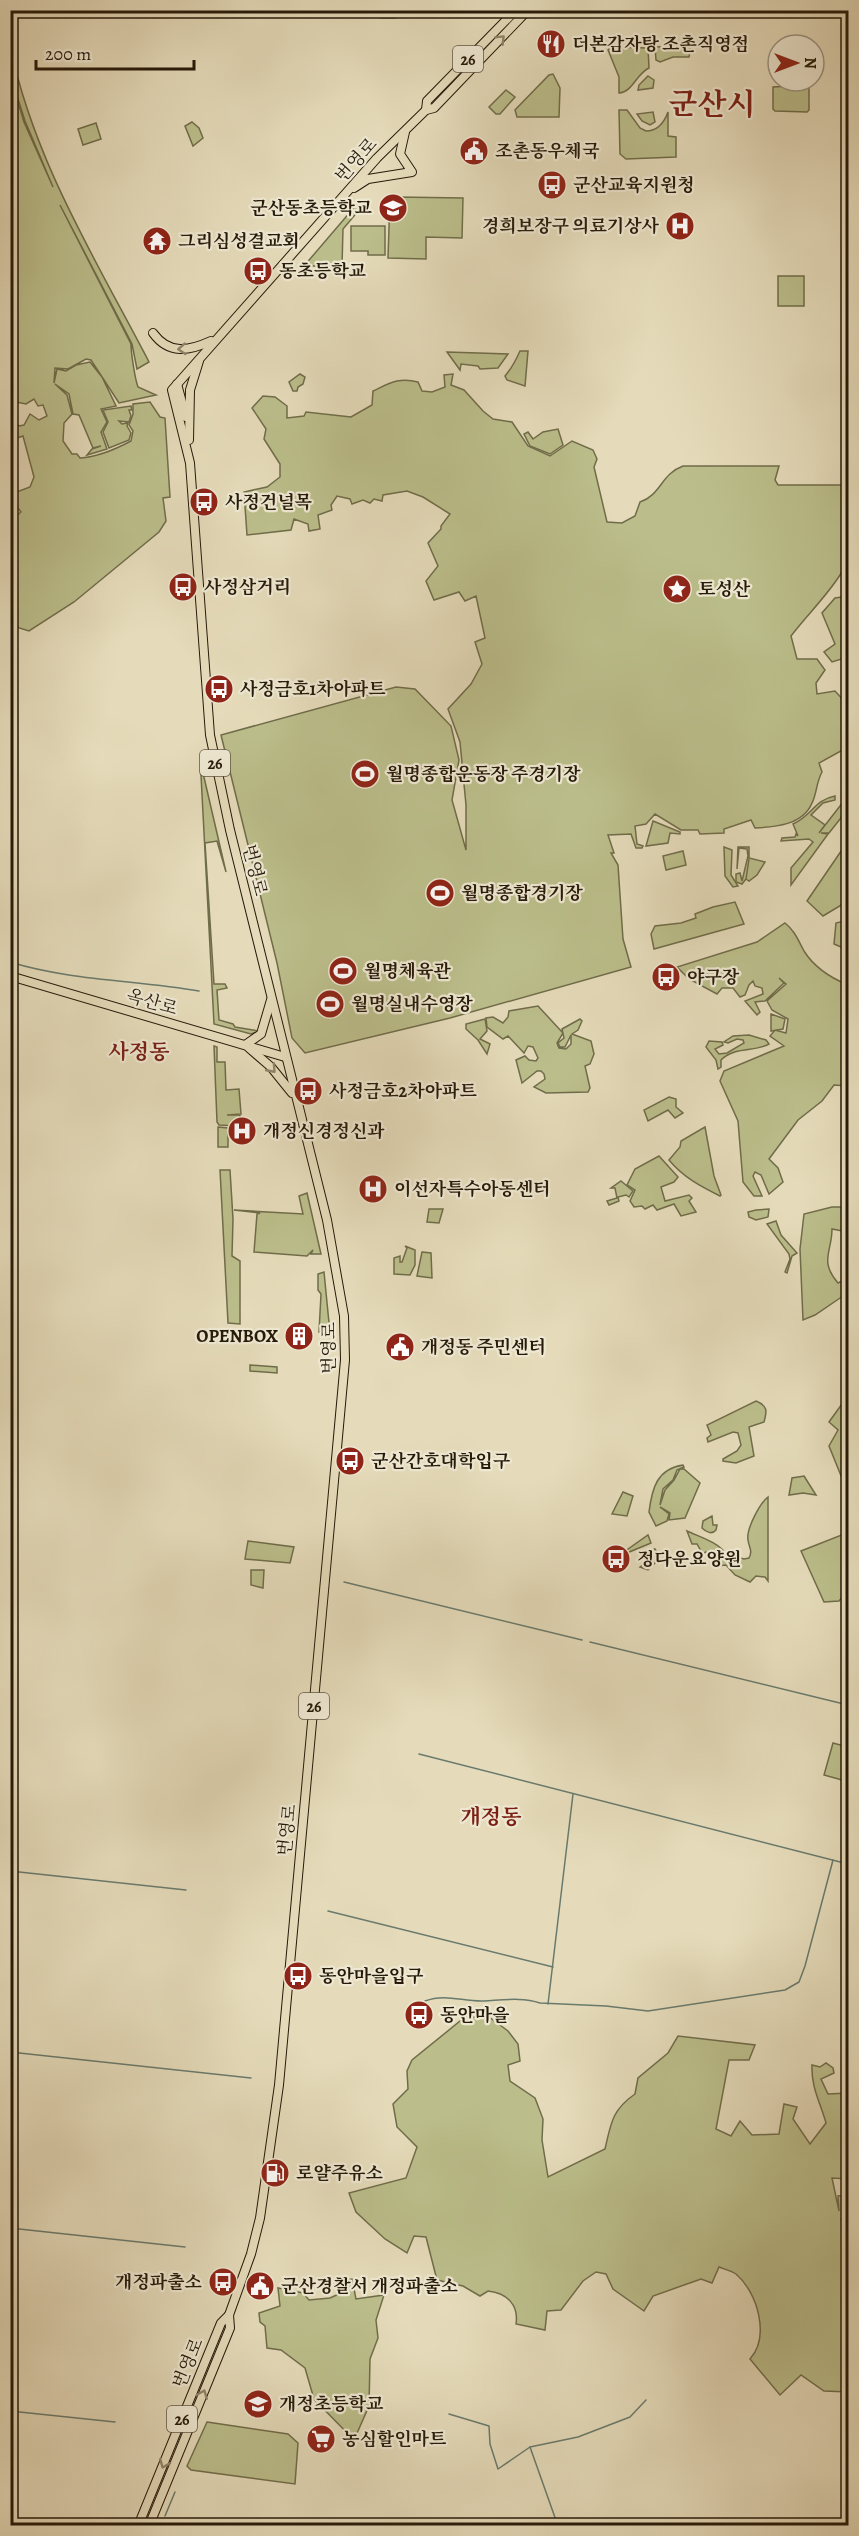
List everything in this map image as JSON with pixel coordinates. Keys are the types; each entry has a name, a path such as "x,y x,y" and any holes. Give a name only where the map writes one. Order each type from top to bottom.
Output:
{"main road":[{"name":"번영로","path":"426,110 427,101 516,10"},
{"name":"번영로","path":"148,2526 230,2328 229,2315 251,2254 260,2218 279,2085 286,1987 343,1394 344,1316 327,1220 227,820 210,735 190,463 174,387 344,195 407,128 426,110 434,108 528,10"},
{"path":"344,195 368,179 412,171 400,153 407,128"},
{"path":"153,333 159,342 170,349 196,348 216,339"},
{"path":"190,463 188,431 190,390 200,357"},
{"path":"174,387 188,431"},
{"name":"옥산로","path":"10,976 285,1057"},
{"path":"271,999 263,1031 245,1045 271,1067 295,1097"},
{"name":"번영로","path":"138,2526 221,2323 229,2315"}],"green space":[{"path":"10,45 20,87 50,169 149,362 137,369 132,344 60,205 131,344 138,387 156,395 119,403 91,360 86,359 68,369 55,368 54,383 57,369 66,371 76,365 90,362 102,377 116,406 101,409 107,422 101,432 107,449 87,455 92,449 101,446 93,448 79,415 73,414 69,394 55,384 67,395 72,414 64,423 63,441 72,454 77,454 80,458 119,447 131,441 133,431 129,425 133,414 133,404 150,402 160,417 165,418 170,497 163,498 166,521 159,532 74,602 29,631 16,627 14,617 11,617 11,521 21,512 15,504 11,507 14,493 30,487 34,477 23,436 17,438 16,434 11,434 11,417 19,426 24,425 30,414 39,420 47,416 43,405 38,406 34,399 26,404 11,401 11,79 24,122 53,187 25,121 11,77"},
{"path":"691,46 689,57 673,57 660,62 656,60 655,47"},
{"path":"611,47 648,48 649,68 624,92 619,93 619,77 608,50"},
{"path":"553,74 560,88 559,117 517,117 515,110 549,75"},
{"path":"648,76 654,80 653,88 638,90 639,85"},
{"path":"506,90 515,97 500,114 496,114 489,107"},
{"path":"773,93 809,93 807,112 775,111"},
{"path":"619,110 627,110 640,128 646,131 660,126 668,112 668,136 676,137 676,157 626,159 620,154"},
{"path":"653,112 655,122 650,125 642,121 637,114"},
{"path":"192,122 199,128 203,138 193,146 185,126"},
{"path":"96,123 101,139 83,145 78,129"},
{"path":"390,198 463,198 462,238 426,237 426,259 388,258"},
{"path":"357,204 360,209 343,229 342,266 304,266"},
{"path":"351,226 385,226 385,255 368,255 368,251 351,251"},
{"path":"778,276 804,276 804,306 778,306"},
{"path":"520,351 528,351 525,386 507,380 505,376"},
{"path":"447,352 508,354 498,368 480,369 478,366 461,364 460,370"},
{"path":"300,374 305,377 303,384 298,387 297,391 293,391 289,382"},
{"path":"453,374 451,385 464,390 493,419 512,422 528,446 550,456 572,441 593,450 597,459 594,467 607,522 622,523 635,516 640,502 652,495 670,474 683,466 779,466 775,480 778,485 845,485 850,530 844,566 829,591 791,636 797,659 817,659 825,670 816,683 817,694 835,691 848,705 848,747 819,763 822,772 812,803 802,816 788,823 755,828 751,820 724,829 724,833 700,834 698,830 681,830 655,814 646,824 635,826 637,844 643,846 642,848 636,848 631,834 608,835 614,853 611,853 618,865 623,939 631,967 450,1018 305,1053 292,1038 277,963 221,735 396,687 415,689 451,726 459,760 452,800 466,850 466,805 460,742 448,709 471,684 482,664 475,642 485,638 476,596 465,601 459,592 434,600 426,581 438,566 428,543 441,529 450,514 423,497 407,491 383,495 382,501 374,499 370,503 363,500 352,504 350,499 337,496 331,505 332,510 318,515 320,529 309,531 308,524 294,519 291,530 247,535 244,492 267,487 280,477 280,464 264,439 266,429 252,408 263,396 275,397 287,406 287,418 304,416 306,412 351,417 372,405 373,391 390,383 418,382 422,391 432,392 445,387 444,375"},
{"path":"131,406 129,422 119,421 122,424 128,423 127,426 131,433 129,440 109,448 103,432 108,422 103,410"},
{"path":"558,429 563,445 550,454 530,446 524,434 528,432 533,439 543,432"},
{"path":"848,596 848,657 832,662 824,652 835,644 822,613 835,598"},
{"path":"203,773 226,872 217,841 205,843 214,984 225,984 227,988 217,990 219,1020 233,1024 235,1027 259,1031 251,1034 214,1024 201,775"},
{"path":"835,796 835,800 823,803 811,815 825,825 819,833 847,797 848,809 829,833 821,833 828,834 791,885 791,868 813,842 809,839 781,841 782,838 795,837 796,834 798,836 793,824 805,817 822,801"},
{"path":"653,821 680,832 680,834 670,833 668,843 646,846"},
{"path":"848,841 848,901 823,916 807,901"},
{"path":"724,847 732,850 731,875 738,886 733,887 725,876"},
{"path":"738,847 749,847 749,858 765,862 757,875 749,881 746,879 742,884 736,882 736,874 740,873 742,881 748,856 747,849 739,848 737,869"},
{"path":"683,851 686,865 666,870 663,856"},
{"path":"735,902 744,924 654,949 651,934 655,926 681,923 696,918 695,914 713,907"},
{"path":"848,920 848,950 834,944 836,923"},
{"path":"785,923 794,932 804,951 818,967 848,985 848,1086 834,1085 822,1101 798,1120 769,1159 778,1168 783,1182 769,1194 761,1175 755,1172 753,1176 762,1196 754,1196 743,1182 738,1121 720,1081 724,1071 784,1046 770,1036 775,1030 786,1033 788,1019 772,1010 767,1001 786,984 779,978 784,983 765,1001 755,1002 760,1012 757,1015 745,1001 763,994 762,988 755,986 753,981 745,995 740,997 733,988 722,988 717,994 689,979 677,967 757,942"},
{"path":"538,1006 563,1033 562,1029 580,1019 582,1021 578,1030 572,1034 591,1041 594,1054 590,1064 585,1066 590,1088 588,1092 546,1093 534,1087 545,1079 541,1071 537,1071 522,1083 516,1060 525,1056 529,1060 536,1061 538,1058 533,1047 528,1046 524,1053 508,1036 503,1039 487,1027 486,1018 493,1017 503,1023 509,1011","holes":["563,1033 564,1038 558,1043 560,1047 565,1047 571,1035 571,1044 566,1049 559,1048 557,1043"]},
{"path":"771,1014 785,1019 783,1029 771,1031"},
{"path":"485,1019 487,1031 480,1039 490,1044 487,1054 478,1040 466,1029 466,1024"},
{"path":"749,1035 766,1040 769,1044 733,1053 721,1060 721,1067 718,1069 716,1060 706,1047 709,1041 722,1042 723,1045 715,1049 719,1054 727,1053 744,1043 743,1040 737,1039 728,1043 724,1042 733,1036"},
{"path":"214,1046 217,1047 217,1062 225,1062 226,1090 239,1089 241,1114 227,1115 240,1115 238,1126 219,1125 217,1122"},
{"path":"669,1097 676,1099 676,1107 683,1113 675,1118 668,1110 648,1121 644,1110"},
{"path":"218,1127 228,1128 228,1147 218,1147"},
{"path":"705,1127 720,1196 686,1176 669,1160 680,1147 681,1141"},
{"path":"659,1156 678,1177 674,1182 661,1187 665,1201 689,1195 692,1198 689,1201 696,1212 681,1216 674,1204 657,1210 653,1205 645,1209 642,1206 634,1207 630,1201 635,1190 627,1185 635,1169"},
{"path":"220,1170 230,1170 233,1219 232,1256 240,1261 240,1324 228,1323"},
{"path":"621,1181 633,1191 629,1197 626,1195 618,1197 619,1201 609,1205 607,1201 617,1198 615,1188 611,1188"},
{"path":"307,1193 321,1254 311,1254 313,1250 307,1256 254,1252 257,1214 260,1213 234,1210 303,1214 299,1196"},
{"path":"832,1207 843,1207 848,1217 848,1232 832,1229 828,1262 829,1269 838,1283 848,1278 848,1298 843,1296 815,1315 803,1320 800,1249 804,1214"},
{"path":"429,1209 443,1209 439,1223 427,1222"},
{"path":"769,1209 768,1217 756,1220 749,1217 748,1212"},
{"path":"776,1221 781,1235 797,1253 792,1256 787,1273 785,1272 790,1259 789,1254 767,1224"},
{"path":"405,1246 415,1250 415,1265 410,1275 394,1274 394,1258 400,1256 400,1262 402,1262 407,1248"},
{"path":"422,1252 431,1253 432,1278 417,1276"},
{"path":"324,1272 330,1333 319,1332 321,1294 318,1290 318,1274"},
{"path":"250,1365 277,1367 277,1373 250,1371"},
{"path":"847,1397 848,1493 829,1446 838,1430 829,1422"},
{"path":"756,1401 765,1407 766,1412 764,1422 749,1427 754,1456 736,1463 723,1461 737,1451 741,1445 738,1433 733,1432 708,1442 707,1438 711,1435 707,1425"},
{"path":"683,1465 684,1467 677,1470 673,1480 663,1489 660,1505 665,1490 674,1480 680,1469 684,1469 700,1483 685,1518 669,1520 670,1513 660,1507 669,1514 667,1521 656,1526 649,1512 657,1481 667,1471"},
{"path":"804,1476 816,1495 803,1493 789,1495 792,1478"},
{"path":"623,1492 633,1496 627,1516 612,1514"},
{"path":"768,1497 768,1581 765,1577 756,1576 750,1582 735,1575 726,1565 716,1566 706,1552 700,1555 701,1561 695,1563 695,1558 702,1553 697,1544 692,1544 687,1531 714,1543 726,1554 744,1559 749,1558 751,1551 748,1540 749,1529 758,1510"},
{"path":"712,1516 713,1525 717,1525 716,1530 711,1533 702,1528 703,1521"},
{"path":"844,1534 848,1537 848,1590 839,1601 824,1602 801,1551"},
{"path":"648,1535 651,1543 621,1554"},
{"path":"248,1541 294,1547 290,1563 245,1559"},
{"path":"655,1549 660,1558 648,1570 640,1567 647,1562 644,1553"},
{"path":"251,1570 264,1570 263,1588 251,1585"},
{"path":"833,1743 848,1747 842,1780 824,1775"},
{"path":"465,2017 489,2017 508,2031 518,2044 520,2061 508,2065 510,2081 535,2098 543,2119 542,2140 548,2177 605,2149 614,2118 621,2106 635,2094 638,2078 668,2053 678,2036 755,2045 749,2060 729,2060 716,2129 731,2136 740,2121 752,2135 779,2134 784,2104 797,2107 793,2119 810,2144 826,2123 814,2087 812,2065 820,2067 826,2063 833,2068 834,2073 821,2079 828,2094 848,2093 848,2179 832,2178 839,2211 838,2196 848,2195 848,2218 841,2219 842,2222 848,2222 848,2392 824,2391 801,2375 780,2395 750,2359 759,2339 759,2315 744,2282 728,2270 719,2267 712,2283 701,2279 653,2296 644,2311 613,2289 606,2274 596,2272 583,2281 561,2310 547,2311 545,2330 516,2324 516,2311 510,2301 501,2294 488,2291 480,2296 463,2286 437,2280 426,2237 414,2236 407,2253 385,2239 356,2212 349,2193 406,2178 417,2147 397,2127 393,2104 408,2089 407,2071 412,2060"},
{"path":"352,2279 356,2299 384,2295 376,2320 378,2338 370,2359 369,2406 354,2440 314,2399 305,2368 281,2350 267,2348 265,2326 260,2322 259,2313 280,2306 278,2288 303,2293 309,2300 330,2298 341,2293 339,2281"},
{"path":"207,2422 288,2434 298,2443 295,2484 191,2470 187,2466"}],"waterway":[{"path":"370,10 381,18 395,18 403,10"},
{"path":"10,962 80,977 199,991"},
{"path":"344,1582 582,1640"},
{"path":"590,1642 848,1705"},
{"path":"419,1754 848,1864"},
{"path":"548,2004 573,1794"},
{"path":"425,2001 440,1998 476,2001 520,1999 540,2003 606,2006 648,2011 785,1990 799,1982 805,1966 833,1860"},
{"path":"10,1871 186,1890"},
{"path":"328,1911 553,1967"},
{"path":"10,2052 251,2078"},
{"path":"10,2228 185,2247"},
{"path":"449,2414 489,2426 490,2444 498,2469 530,2447 578,2437 630,2417 646,2400"},
{"path":"10,2411 115,2422"},
{"path":"530,2447 558,2526"},
{"path":"165,2516 175,2492"}],"place":[{"name":"더본감자탕 조촌직영점","path":"551,44"},
{"name":"조촌동우체국","path":"474,151"},
{"name":"군산교육지원청","path":"552,185"},
{"name":"군산동초등학교","path":"393,208"},
{"name":"경희보장구 의료기상사","path":"680,226"},
{"name":"그리심성결교회","path":"157,241"},
{"name":"동초등학교","path":"258,271"},
{"name":"사정건널목","path":"204,502"},
{"name":"사정삼거리","path":"183,587"},
{"name":"토성산","path":"677,589"},
{"name":"사정금호1차아파트","path":"219,689"},
{"name":"월명종합운동장 주경기장","path":"365,774"},
{"name":"월명종합경기장","path":"440,893"},
{"name":"월명체육관","path":"343,971"},
{"name":"야구장","path":"666,977"},
{"name":"월명실내수영장","path":"330,1004"},
{"name":"사정금호2차아파트","path":"308,1091"},
{"name":"개정신경정신과","path":"242,1131"},
{"name":"이선자특수아동센터","path":"373,1189"},
{"name":"OPENBOX","path":"299,1336"},
{"name":"개정동 주민센터","path":"400,1347"},
{"name":"군산간호대학입구","path":"350,1461"},
{"name":"정다운요양원","path":"616,1559"},
{"name":"동안마을입구","path":"298,1976"},
{"name":"동안마을","path":"419,2015"},
{"name":"로얄주유소","path":"275,2173"},
{"name":"개정파출소","path":"223,2282"},
{"name":"군산경찰서 개정파출소","path":"260,2286"},
{"name":"개정초등학교","path":"258,2404"},
{"name":"농심할인마트","path":"321,2439"}],"district":[{"name":"군산시","path":"712,104"},
{"name":"사정동","path":"139,1052"},
{"name":"개정동","path":"491,1817"}]}
